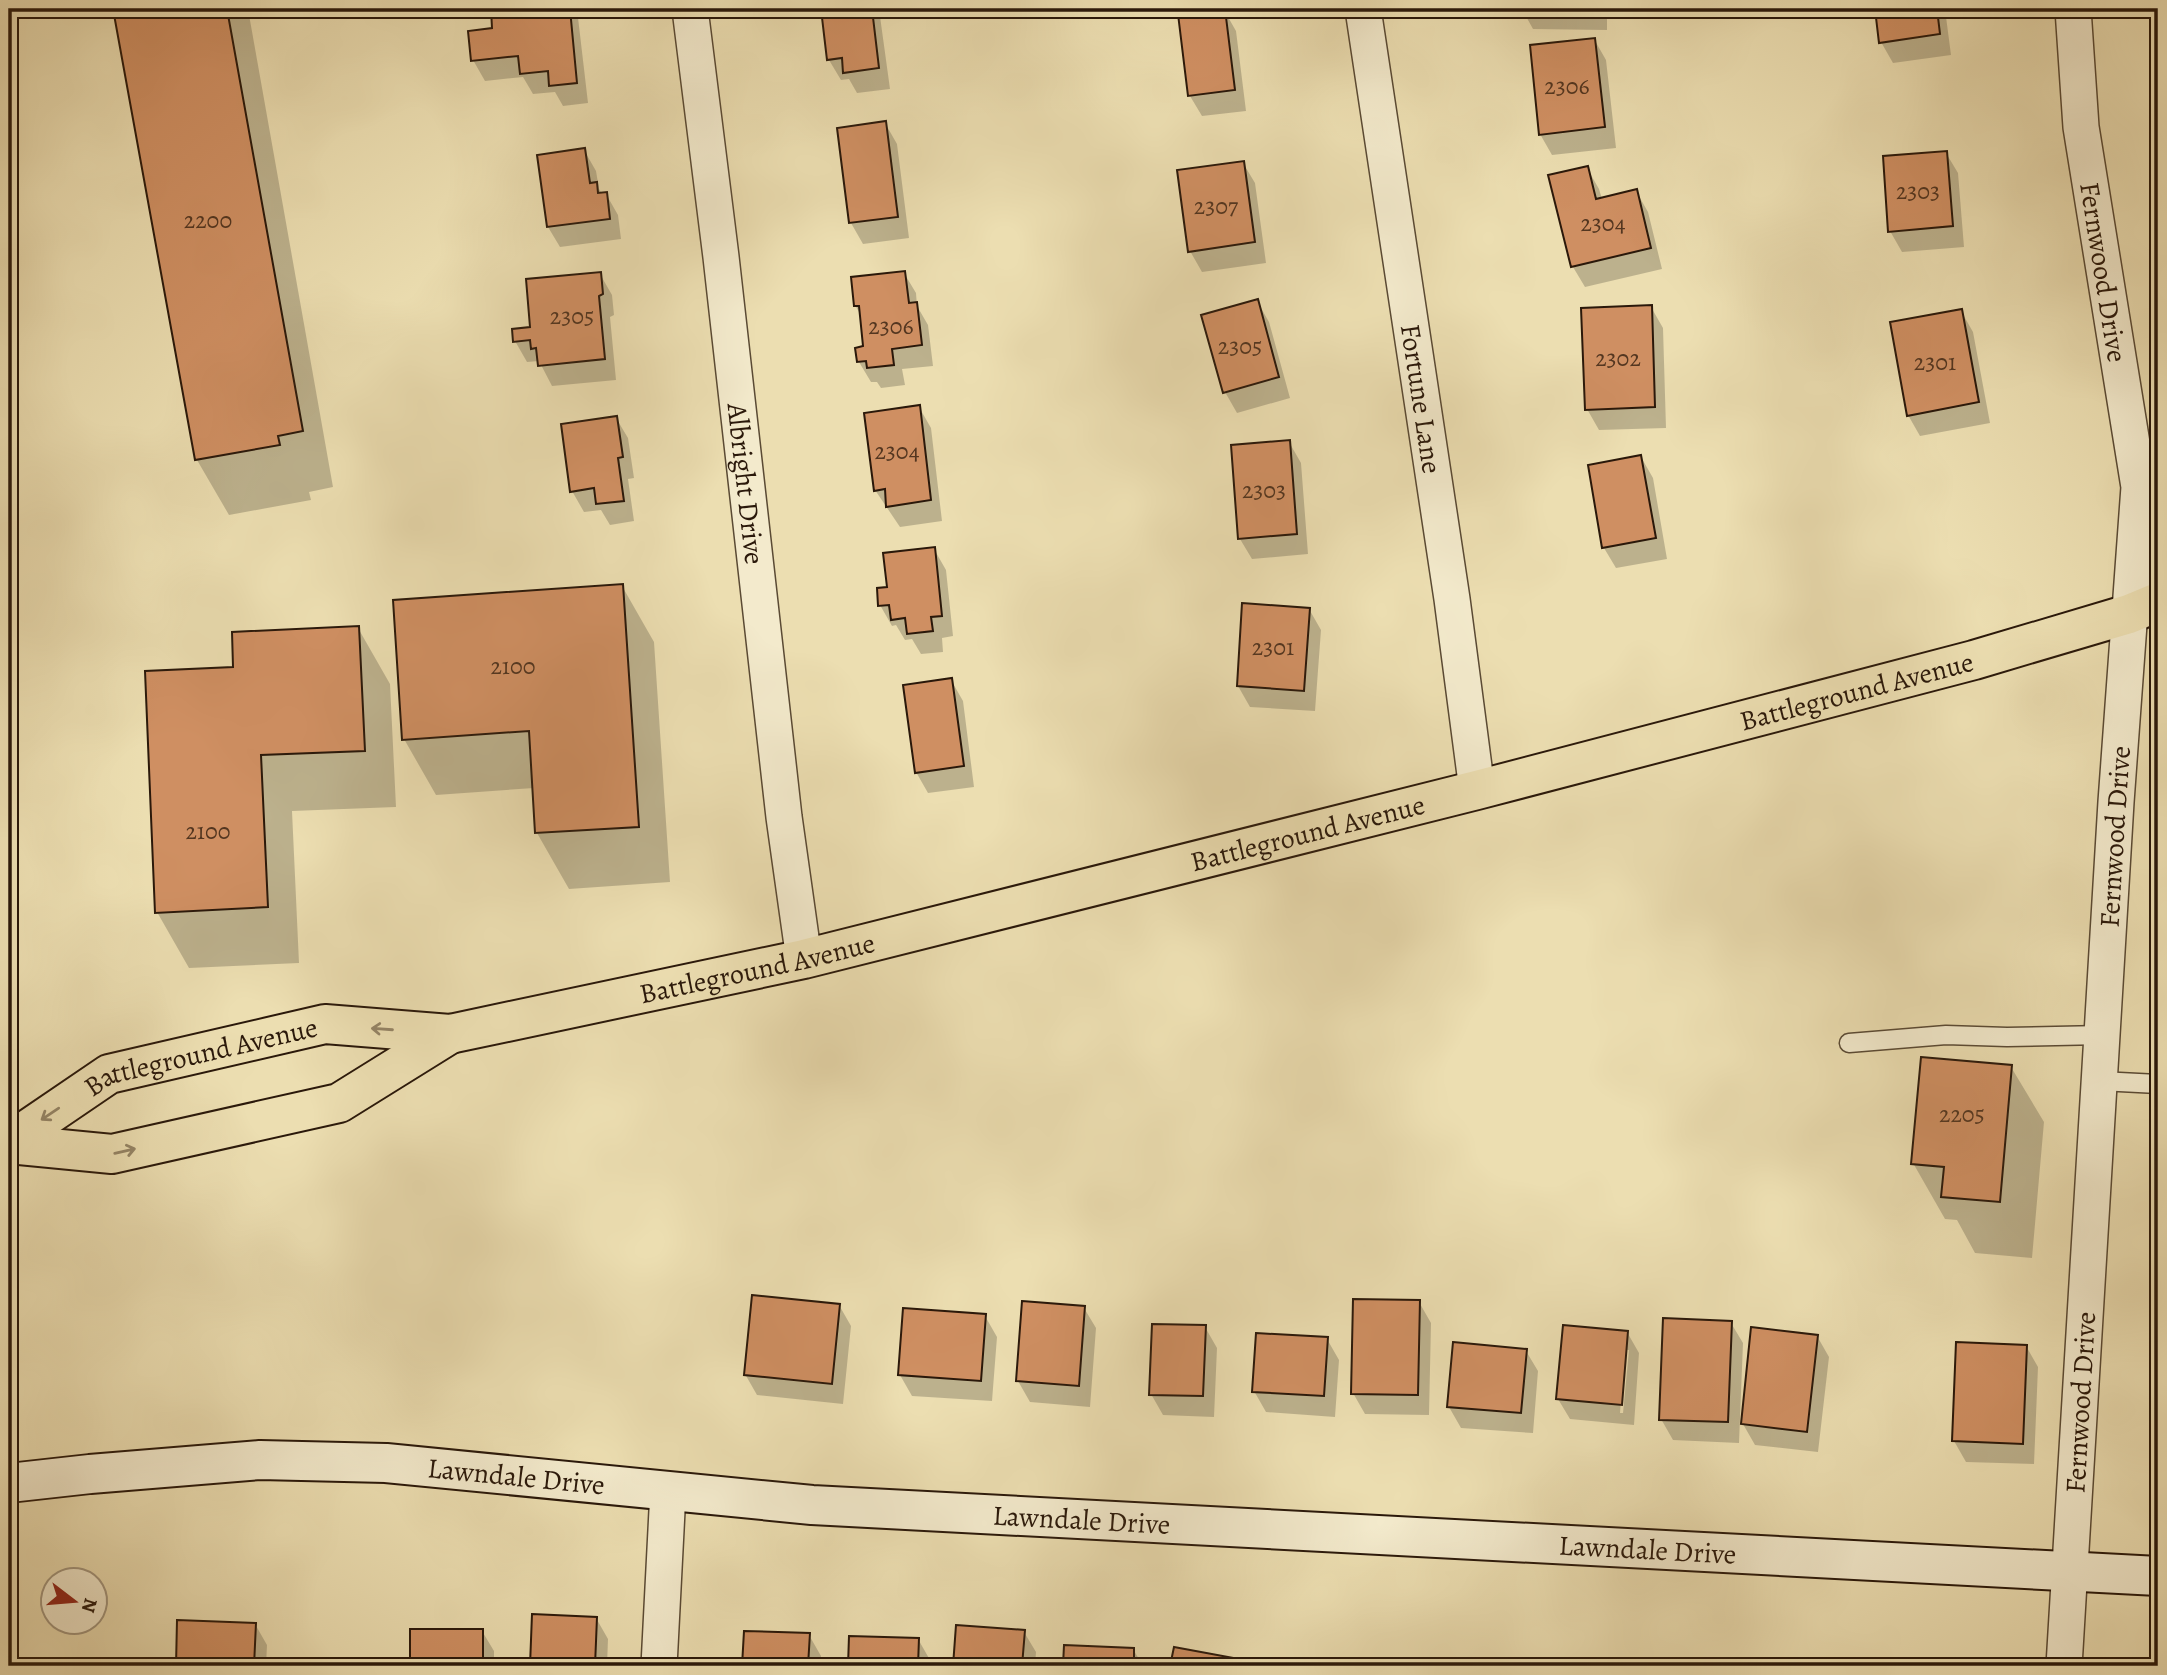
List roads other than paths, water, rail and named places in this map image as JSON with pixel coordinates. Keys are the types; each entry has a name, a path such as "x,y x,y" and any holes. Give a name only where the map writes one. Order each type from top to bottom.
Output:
{"main road":[{"name":"Battleground Avenue","path":"9,1143 109,1074 325,1024 450,1034 804,959 1476,790 1974,660 2144,608"},
{"name":"Battleground Avenue","path":"9,1143 112,1154 339,1103 450,1034"},
{"name":"Lawndale Drive","path":"9,1483 260,1460 386,1463 812,1505 2158,1576"}],"street":[{"name":"Albright Drive","path":"690,9 721,257 784,817 804,959"},
{"name":"Fortune Lane","path":"1363,9 1452,599 1476,790"},
{"name":"Fernwood Drive","path":"2064,1666 2116,802 2144,608 2138,487 2081,127 2073,9"},
{"path":"659,1666 668,1491"}],"lane":[{"path":"1849,1043 1946,1035 2103,1035"},
{"path":"2100,1081 2158,1084"}]}
